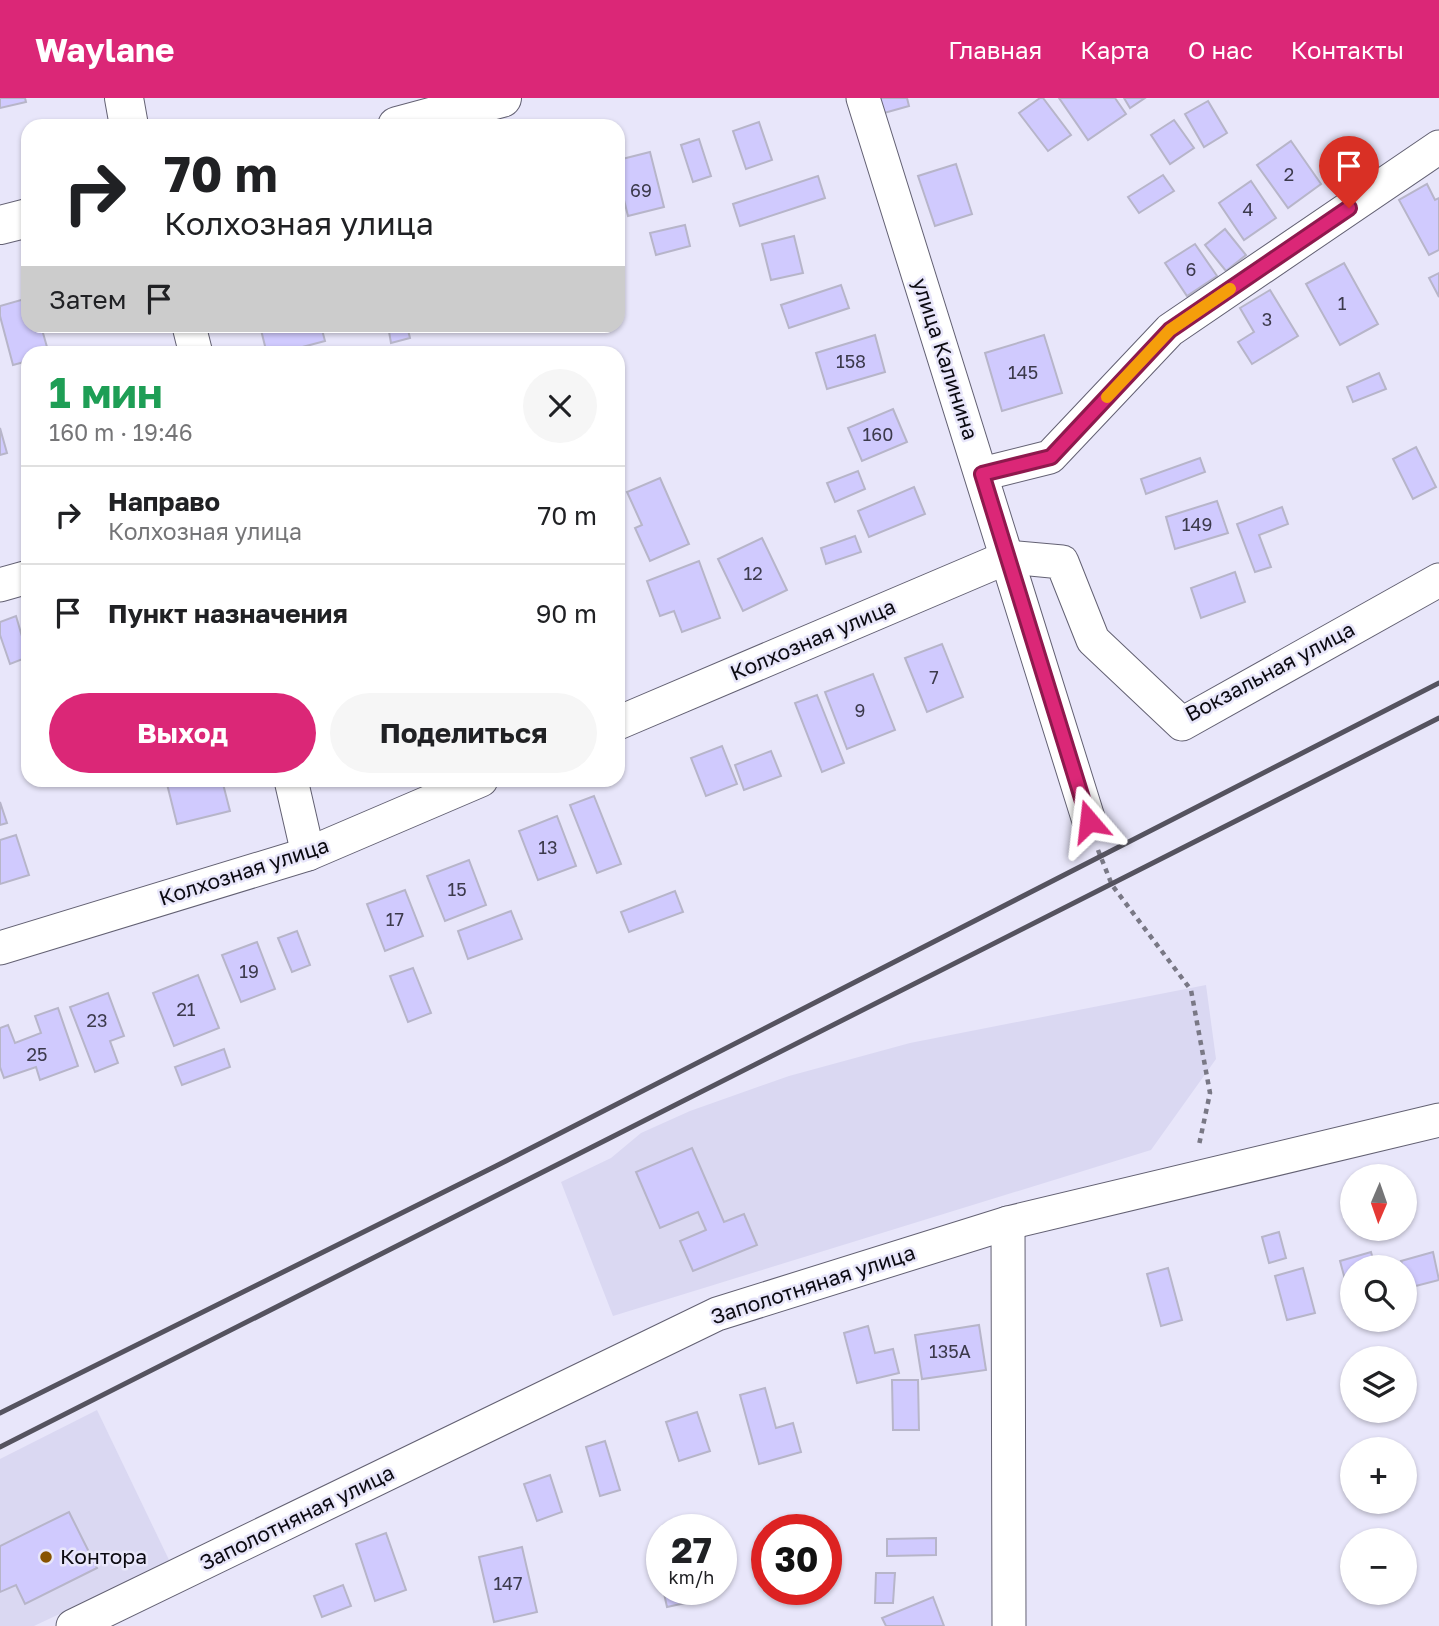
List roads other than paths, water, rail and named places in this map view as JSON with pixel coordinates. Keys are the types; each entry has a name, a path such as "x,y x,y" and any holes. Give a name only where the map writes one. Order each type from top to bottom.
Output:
{"street":[{"path":"124,98 128,119"},
{"path":"423,119 502,98"},
{"name":"улица Калинина","path":"863,98 1089,821"},
{"path":"982,474 1051,457 1170,330 1439,147"},
{"path":"0,225 21,220"},
{"name":"Вокзальная улица","path":"1008,557 1062,562 1093,640 1182,724 1439,579"},
{"name":"Колхозная улица","path":"625,720 1008,557"},
{"path":"0,586 21,579"},
{"path":"293,787 308,854"},
{"name":"Колхозная улица","path":"0,948 308,854 465,787"},
{"name":"Заполотняная улица","path":"73,1626 717,1314 1008,1223 1439,1120"},
{"path":"1008,1223 1009,1626"}],"railway":[{"path":"0,1413 496,1166 1439,683"},
{"path":"0,1447 1439,718"}],"place":[{"name":"Контора","path":"46,1557"}]}
